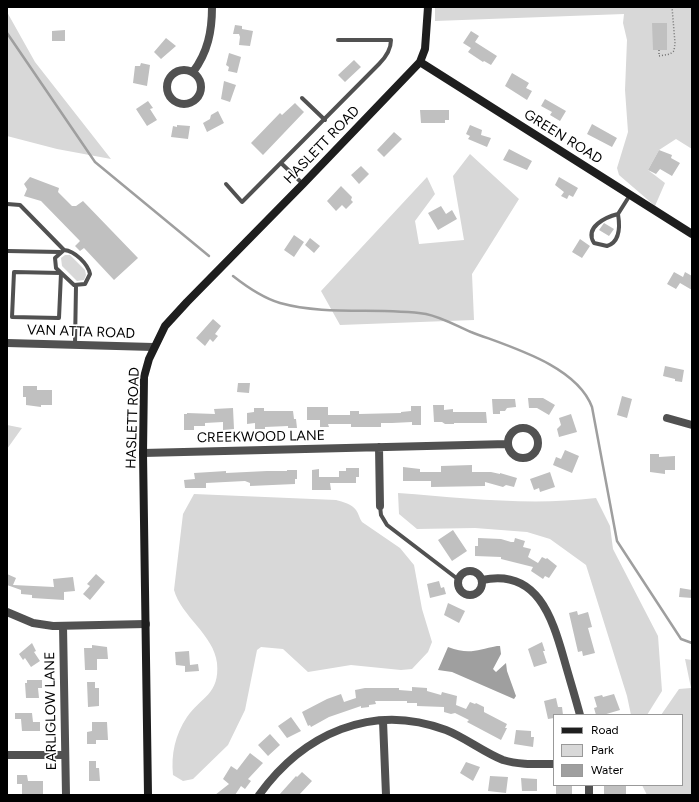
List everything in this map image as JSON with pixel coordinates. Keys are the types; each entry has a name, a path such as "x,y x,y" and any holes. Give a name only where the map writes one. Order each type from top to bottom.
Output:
{"street":[{"path":"193,72 199,64 208,44 212,7"},
{"name":"HASLETT ROAD","path":"148,795 143,453 144,377 154,347 165,326 187,302 420,62 425,49 428,7"},
{"name":"GREEN ROAD","path":"420,62 692,234"},
{"path":"180,70 193,72 201,82 199,96 189,104 176,102 168,91 169,78 180,70"},
{"name":"VAN ATTA ROAD","path":"7,343 154,347"},
{"path":"667,418 692,425"},
{"name":"CREEKWOOD LANE","path":"143,453 508,444"},
{"path":"379,447 380,506"},
{"path":"471,571 478,573 482,580 480,590 470,595 460,589 459,580 464,572 471,571"},
{"path":"482,580 497,578 513,580 527,587 539,598 554,625 580,714"},
{"path":"7,612 33,623 63,626 146,624"},
{"name":"EARLIGLOW LANE","path":"63,626 66,795"},
{"path":"259,795 279,770 309,745 344,728 383,721 409,722 445,730 468,740 495,756 512,762 553,764"},
{"path":"383,721 386,795"},
{"path":"7,755 65,755"}],"lane":[{"path":"226,184 242,202 383,60 391,43 391,40 338,40"},
{"path":"302,98 325,120"},
{"path":"281,163 303,184"},
{"path":"618,214 603,219 595,226 592,234 594,243 607,246 614,242 619,227 618,214 630,195"},
{"path":"7,204 20,204 62,251"},
{"path":"7,250 62,251 74,253 89,270 88,281 82,285 76,286"},
{"path":"62,251 54,261 56,268 76,286"},
{"path":"14,272 61,273 59,318 12,317 14,272"},
{"path":"75,344 76,286"},
{"path":"380,506 381,515 387,525 459,580"}],"path":[{"path":"659,50 659,56 670,54 675,47 672,7"}],"green space":[{"path":"435,7 692,7 692,149 676,139 659,150 648,170 665,183 655,206 619,175 617,168 628,132 625,90 627,40 623,23 624,14 435,21"},
{"path":"7,12 35,62 111,159 57,149 7,136"},
{"path":"470,154 519,199 472,274 474,320 340,325 321,291 427,177 435,194 415,221 419,244 464,240 453,176"},
{"path":"65,255 70,255 85,270 86,275 84,280 77,281 62,266 61,258"},
{"path":"7,425 22,428 7,449"},
{"path":"398,493 472,499 522,501 596,498 610,526 613,549 658,636 662,691 648,714 631,714 627,696 586,565 550,539 527,532 475,528 417,529 399,514"},
{"path":"194,494 336,500 352,506 362,522 400,548 414,565 422,609 432,642 428,652 412,669 401,670 351,665 308,672 283,649 261,647 257,650 245,710 228,745 193,779 183,781 173,775 173,752 179,731 192,710 213,688 216,682 217,673 215,653 210,643 183,608 174,590 183,514"},
{"path":"685,659 692,660 692,795 647,795 642,786 683,786 683,714 662,714 679,689 691,688"}],"water":[{"path":"500,646 501,654 493,669 496,672 506,663 507,671 516,696 514,699 452,672 438,670 448,647 467,651"}],"building":[{"path":"652,23 667,23 667,50 653,50"},
{"path":"235,25 242,26 242,29 253,31 250,46 239,45 239,34 233,34"},
{"path":"65,30 65,41 52,41 52,31"},
{"path":"471,31 479,36 475,42 497,56 491,65 484,61 483,62 468,52 471,48 463,43"},
{"path":"166,38 176,46 161,59 154,52"},
{"path":"229,53 241,57 237,73 228,71 229,67 226,65"},
{"path":"354,60 361,67 345,82 338,75"},
{"path":"141,63 150,65 147,86 133,83 135,66 140,66"},
{"path":"512,73 529,83 526,88 532,91 527,100 505,86"},
{"path":"224,81 236,85 230,102 221,99"},
{"path":"545,99 566,111 560,121 550,115 552,112 541,106"},
{"path":"148,101 153,108 150,109 157,120 147,126 136,109"},
{"path":"295,103 304,112 263,155 251,143 280,113 282,115"},
{"path":"420,110 449,110 449,120 445,120 445,123 421,123"},
{"path":"218,111 224,123 207,132 203,123 210,119 211,115"},
{"path":"592,124 617,138 612,147 587,134"},
{"path":"177,125 190,126 188,139 171,137 173,126 177,127"},
{"path":"470,125 482,130 481,135 491,138 487,147 468,139 470,136 466,134"},
{"path":"394,132 402,139 384,157 377,150"},
{"path":"509,149 532,161 527,170 503,160"},
{"path":"659,150 672,155 671,158 680,163 672,176 660,169 656,174 648,170"},
{"path":"361,166 369,174 359,184 351,175"},
{"path":"30,177 59,188 58,192 72,206 76,206 83,201 138,258 114,280 84,248 80,251 75,246 80,241 41,201 24,196 27,189 24,184"},
{"path":"559,177 578,188 573,197 569,195 567,199 561,196 564,192 555,185"},
{"path":"341,186 352,197 351,200 353,202 346,209 342,205 336,211 327,201"},
{"path":"441,206 446,214 452,210 457,219 438,230 428,213"},
{"path":"604,223 614,229 609,236 599,230"},
{"path":"294,235 304,242 294,257 284,250"},
{"path":"310,238 320,246 314,253 305,245"},
{"path":"580,239 590,246 582,258 572,252"},
{"path":"674,272 683,277 685,272 692,276 692,290 680,283 676,289 667,284"},
{"path":"213,319 221,326 215,334 218,336 213,342 210,339 205,346 196,338"},
{"path":"665,366 684,370 682,382 663,376"},
{"path":"238,383 250,383 249,393 237,392"},
{"path":"23,386 37,386 37,390 52,390 52,405 41,405 41,407 26,405 26,397 23,397"},
{"path":"622,396 632,399 627,418 617,415"},
{"path":"528,398 543,398 555,405 549,415 537,408 529,408"},
{"path":"492,399 515,399 516,407 507,408 505,411 500,411 500,414 493,414"},
{"path":"433,405 444,405 444,410 453,409 453,412 486,412 487,423 445,424 442,422 434,422"},
{"path":"411,406 421,406 421,425 412,425 412,422 381,423 381,427 351,427 351,424 328,424 329,427 320,427 320,420 307,420 307,407 328,407 328,415 350,415 350,411 359,411 359,414 401,413 411,411"},
{"path":"233,408 234,429 223,430 223,422 205,423 205,426 194,426 194,430 184,430 184,414 215,414 214,409"},
{"path":"254,408 264,408 264,411 293,411 297,428 288,428 288,426 255,429 255,423 247,424 247,413 254,412"},
{"path":"571,414 577,432 559,437 557,429 561,425 559,418"},
{"path":"565,450 579,456 572,473 553,465 556,457 561,459"},
{"path":"650,454 659,454 659,457 675,456 675,470 665,470 665,474 650,472"},
{"path":"472,465 472,472 500,473 517,478 514,487 506,485 503,487 485,482 485,486 431,487 431,481 403,481 403,467 420,469 420,472 441,472 441,466"},
{"path":"346,468 359,468 359,477 356,477 356,483 330,483 331,490 312,490 312,470 319,469 319,477 339,477 339,471 346,471"},
{"path":"297,470 297,479 295,479 295,484 250,486 250,483 245,481 206,483 206,488 185,488 184,480 195,479 194,473"},
{"path":"550,472 555,487 540,492 539,488 534,490 530,479"},
{"path":"453,530 467,551 452,561 438,540"},
{"path":"478,538 501,539 514,542 515,538 525,541 523,547 531,549 528,557 538,563 542,557 547,558 557,566 549,578 545,576 543,579 531,571 533,567 501,559 501,557 475,556 475,546 478,546"},
{"path":"7,574 16,578 13,585 54,587 53,579 73,577 75,591 64,592 64,600 32,598 32,595 21,594 21,590 7,585"},
{"path":"96,574 105,582 90,600 83,594 90,586 87,584"},
{"path":"439,581 441,588 444,587 446,594 430,598 427,584"},
{"path":"680,588 692,590 692,598 679,597"},
{"path":"448,603 465,611 459,623 444,615"},
{"path":"577,611 578,615 588,612 592,627 588,628 595,653 583,656 582,651 578,652 569,613"},
{"path":"542,642 547,663 534,667 528,649"},
{"path":"32,643 36,651 34,652 40,661 31,667 25,658 23,660 19,654"},
{"path":"92,645 107,647 108,659 97,659 97,670 85,670 84,648 92,648"},
{"path":"189,651 190,665 198,664 199,671 185,672 185,666 176,665 175,652"},
{"path":"27,680 42,680 42,688 38,688 39,698 26,698 25,683 27,683"},
{"path":"87,682 95,682 95,688 99,688 99,706 88,707"},
{"path":"412,687 427,688 427,691 441,695 442,692 457,696 456,705 466,709 470,702 484,707 484,712 507,724 505,728 507,728 501,740 467,722 469,720 455,713 451,714 444,712 444,707 417,706 417,703 407,703 407,701 375,701 376,704 369,705 369,707 361,708 361,706 329,717 311,727 310,725 308,726 302,712 327,699 341,694 344,702 356,698 355,690 365,688 399,688 399,690 412,691"},
{"path":"614,694 620,710 606,714 596,714 594,708 597,707 594,697 602,695 603,697"},
{"path":"556,698 558,707 562,707 563,714 553,714 553,718 548,719 544,701"},
{"path":"15,713 32,713 33,722 40,722 40,731 22,731 21,719 15,719"},
{"path":"291,717 301,731 287,738 278,726"},
{"path":"92,722 107,722 108,740 96,740 96,744 87,744 87,732 92,731"},
{"path":"516,730 531,731 531,737 534,737 533,747 514,744"},
{"path":"270,734 280,745 268,756 258,745"},
{"path":"250,753 263,763 248,779 251,781 245,789 241,786 235,795 215,795 229,784 223,779 231,766 237,770"},
{"path":"89,761 96,761 96,768 99,768 100,781 89,781"},
{"path":"466,762 480,767 473,781 460,773"},
{"path":"302,772 312,781 299,795 279,795 296,776 297,777"},
{"path":"17,775 27,775 28,781 43,781 43,795 22,795 22,784 17,784"},
{"path":"490,776 508,777 506,793 488,791"},
{"path":"521,778 537,779 537,791 522,791"},
{"path":"556,786 572,786 572,795 556,795"},
{"path":"604,786 626,786 626,795 604,795"}],"waterway":[{"path":"7,33 95,162 209,256"},
{"path":"233,276 267,298 298,307 334,310 408,312 432,315 540,359 572,380 584,392 592,407 617,541 681,639 692,643"}]}
